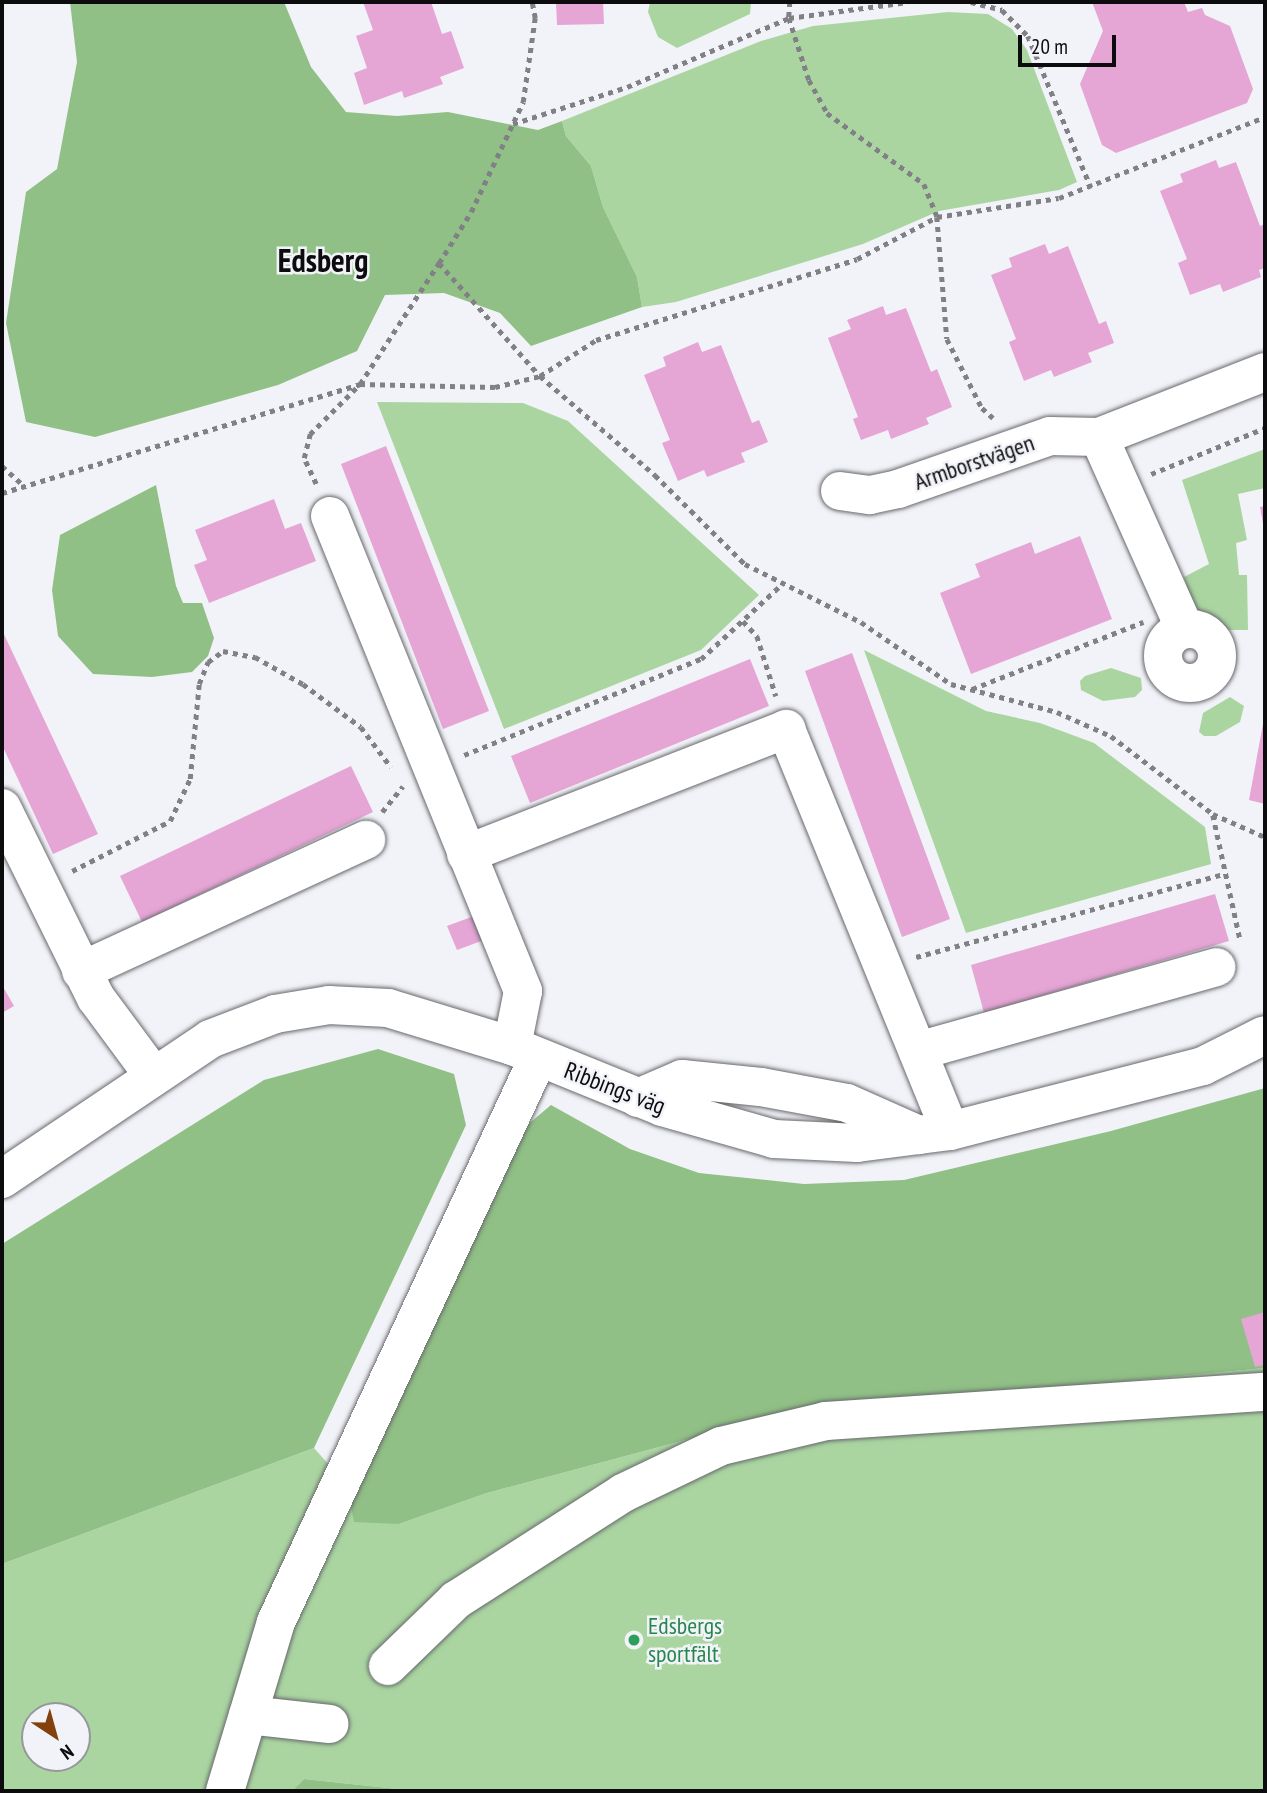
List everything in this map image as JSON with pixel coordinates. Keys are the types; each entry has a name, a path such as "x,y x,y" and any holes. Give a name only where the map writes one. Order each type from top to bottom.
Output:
{"street":[{"name":"Armborstvägen","path":"840,491 870,495 898,489 1050,436 1099,437 1265,372"},
{"path":"1099,437 1180,619"},
{"path":"226,1791 276,1622 525,1052 523,991 330,516"},
{"path":"466,853 786,729 918,1051 935,1133"},
{"path":"2,808 81,971 153,1075"},
{"path":"81,971 366,841"},
{"path":"918,1051 1216,967"},
{"name":"Ribbings väg","path":"2,1179 210,1039 275,1014 329,1005 388,1008 525,1052 638,1098 774,1139 857,1143 935,1133 1203,1066 1265,1035"},
{"path":"388,1666 456,1600 623,1493 721,1446 826,1421 1265,1392"},
{"path":"248,1715 330,1724"}],"path":[{"path":"330,516 304,458 304,447 310,435 360,384 471,212 523,102 535,18 532,2"},
{"path":"790,2 789,18 809,80 827,113 924,184 936,217"},
{"path":"512,124 627,87 789,18 908,2"},
{"path":"971,2 1002,10 1028,36 1091,187"},
{"path":"2,493 360,384 495,387 540,376 596,340 857,258 936,217 1059,198 1265,117"},
{"path":"439,263 540,376 655,475 745,564 862,622 951,684 1057,712 1111,736 1213,814 1265,837"},
{"path":"2,466 23,485"},
{"path":"40,888 170,821 190,779 199,684 208,662 223,651 255,657 303,684 361,727 405,782 433,768 701,659 783,583"},
{"path":"972,690 1180,619"},
{"path":"743,621 757,636 786,729"},
{"path":"1213,814 1223,874 1241,946 1216,967"},
{"path":"883,966 1223,874"}],"green space":[{"path":"70,2 284,2 311,67 346,112 397,116 448,112 538,130 562,121 566,136 591,166 603,207 637,277 642,307 531,346 500,313 444,293 385,295 357,351 278,385 95,437 26,422 6,323 26,192 57,169 77,62"},
{"path":"650,2 751,2 750,14 677,48 658,37 648,12"},
{"path":"948,12 988,14 1012,29 1027,50 1077,182 1059,190 939,211 863,244 676,302 642,307 637,277 603,207 591,166 566,136 562,121 761,41 813,26"},
{"path":"377,402 523,403 568,421 759,595 701,650 504,729"},
{"path":"1265,449 1265,488 1238,494 1247,540 1236,543 1239,575 1247,575 1248,630 1229,630 1193,609 1184,577 1209,564 1182,480"},
{"path":"156,485 176,586 183,603 202,603 214,638 208,656 192,672 152,677 93,674 58,636 52,590 60,535"},
{"path":"864,650 986,711 1040,723 1094,743 1205,827 1211,864 966,933"},
{"path":"1111,668 1141,678 1142,690 1135,697 1103,701 1081,690 1080,681 1085,676"},
{"path":"1230,697 1244,706 1240,722 1216,736 1204,736 1199,732 1203,713"},
{"path":"378,1049 454,1074 466,1125 314,1448 2,1564 2,1244 264,1080"},
{"path":"1265,1088 1265,1368 783,1414 487,1493 399,1524 354,1522 347,1485 526,1126 551,1105 630,1149 699,1173 804,1184 904,1180 1111,1131"},
{"name":"Edsbergs sportfält","path":"1265,1368 1265,1791 416,1791 304,1779 292,1791 2,1791 2,1564 314,1448 347,1485 399,1524 487,1493 783,1414"},
{"path":"304,1779 416,1791 292,1791"}],"building":[{"path":"363,2 431,2 442,34 451,31 464,68 440,77 443,84 404,98 402,91 364,105 354,73 367,68 356,36 373,30"},
{"path":"556,2 603,2 604,24 557,25"},
{"path":"1092,2 1184,2 1188,12 1202,8 1205,15 1230,26 1253,89 1247,103 1116,153 1102,145 1080,84 1103,31"},
{"path":"1216,160 1219,168 1236,162 1260,226 1265,224 1265,268 1259,270 1261,277 1223,292 1220,284 1190,295 1178,263 1187,259 1160,191 1183,182 1180,174"},
{"path":"1045,244 1049,254 1068,246 1099,324 1106,321 1114,343 1088,353 1092,362 1054,377 1051,370 1024,381 1009,342 1016,339 991,275 1012,267 1009,258"},
{"path":"883,306 886,315 906,308 931,372 937,369 952,407 926,418 929,424 891,439 888,430 861,440 853,419 858,417 828,338 851,329 847,320"},
{"path":"698,342 702,352 721,345 752,423 759,420 768,442 741,453 745,462 707,477 704,470 678,481 662,443 670,440 644,375 666,366 663,357"},
{"path":"386,446 489,711 443,729 341,464"},
{"path":"274,499 285,529 301,523 316,561 209,603 194,565 207,560 195,530"},
{"path":"1265,506 1265,529 1264,529 1260,507"},
{"path":"1080,536 1112,619 971,674 940,593 980,577 975,564 1031,542 1035,554"},
{"path":"2,630 98,834 53,854 2,745"},
{"path":"852,653 950,919 902,937 805,671"},
{"path":"750,659 769,706 530,803 511,756"},
{"path":"1265,713 1265,804 1249,800"},
{"path":"351,766 373,812 142,922 120,876"},
{"path":"1215,894 1229,941 984,1013 971,965"},
{"path":"474,916 484,940 457,950 447,926"},
{"path":"2,985 14,1006 2,1013"},
{"path":"1265,1312 1265,1365 1255,1367 1241,1319"}],"place":[{"name":"Edsbergs sportfält","path":"634,1640"}],"district":[{"name":"Edsberg","path":"323,260"}]}
